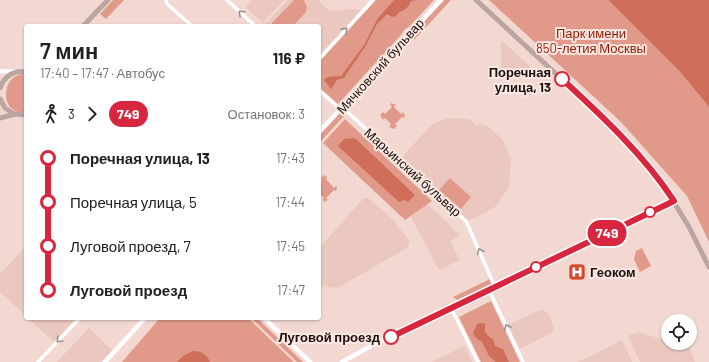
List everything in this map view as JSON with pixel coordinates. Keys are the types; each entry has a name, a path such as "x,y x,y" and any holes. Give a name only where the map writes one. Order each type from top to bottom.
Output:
{"main road":[{"path":"85,24 108,0"},
{"path":"476,0 580,96 627,142 660,180 674,201 689,226 709,267"},
{"path":"0,88 4,79 8,75 24,72"},
{"path":"0,101 0,109"},
{"path":"0,101 8,111 15,114 24,115"},
{"path":"0,118 15,114"}],"street":[{"path":"166,0 169,6 190,24"},
{"path":"228,0 253,24"},
{"path":"321,57 373,0"},
{"name":"Мячковский бульвар","path":"321,130 441,0"},
{"path":"0,71 18,72"},
{"name":"Марьинский бульвар","path":"321,92 407,167 424,185 466,220 495,287"},
{"path":"342,362 372,346 674,201"},
{"path":"489,290 524,362"},
{"path":"452,308 478,362"},
{"path":"38,362 78,320"},
{"path":"104,362 143,320"},
{"path":"266,320 310,362"}],"shaded area":[{"path":"252,0 284,0 263,23 245,7"},
{"path":"288,0 318,0 331,11 359,9 361,11 321,55 321,24 265,24"},
{"path":"394,0 418,0 411,1 406,8 399,12 396,16 392,17 387,14 377,24 365,47 344,78 337,80 331,89 324,80 328,77 341,76 364,45 378,18"},
{"path":"608,0 709,0 709,107 680,72"},
{"path":"501,40 530,66 523,74 503,75 498,69 501,66"},
{"path":"447,118 469,119 477,126 481,123 485,126 487,125 503,140 511,159 509,187 495,207 469,221 426,182 427,179 402,157 431,125"},
{"path":"355,138 415,195 408,202 404,200 399,202 338,146 344,139"},
{"path":"364,198 372,201 394,221 410,242 407,248 341,286 334,288 321,285 321,246"},
{"path":"427,204 459,235 450,242 460,260 439,270 410,215"},
{"path":"24,248 24,314 0,292 0,274"},
{"path":"543,310 548,313 554,330 520,349 508,325"},
{"path":"30,320 74,320 54,342"},
{"path":"477,324 485,324 485,332 493,339 495,346 503,349 509,362 496,362 489,356 482,342 476,338 473,333"},
{"path":"89,328 112,350 101,362 57,362"},
{"path":"638,332 661,339 661,350 691,350 695,362 640,362 628,336"},
{"path":"622,340 632,362 577,362 593,355"},
{"path":"465,346 472,362 431,362"},
{"path":"193,351 203,354 210,362 177,362 183,356"}],"green space":[{"path":"113,0 124,0 106,19 100,14"},
{"path":"294,0 304,0 307,7 306,12 295,24 272,23"},
{"path":"376,0 434,0 410,26 405,29 338,104 321,89 321,60"},
{"path":"444,0 451,0 414,40 410,37"},
{"name":"Парк имени 850-летия Москвы","path":"489,0 608,0 680,72 709,107 709,242 687,196 621,122"},
{"path":"24,74 24,112 17,112 11,108 6,96 7,88 15,77"},
{"path":"391,103 396,105 394,107 401,114 403,112 405,116 395,124 397,126 394,129 389,127 391,124 385,118 383,120 380,115 383,112 385,114 392,107 390,105"},
{"path":"341,112 346,114 321,141 321,134"},
{"path":"345,119 432,201 405,220 323,143"},
{"path":"325,175 327,177 326,179 334,188 336,186 337,188 336,191 334,190 326,198 328,200 324,202 324,198 321,195 321,179"},
{"path":"450,178 471,197 461,209 439,190"},
{"path":"642,248 651,266 640,272 634,259 636,251"},
{"path":"490,279 491,284 457,300 453,297"},
{"path":"491,301 520,362 481,362 459,317"},
{"path":"158,320 250,320 294,362 122,362"},
{"path":"253,320 259,320 303,362 297,362"}],"bus line":[{"name":"749","path":"391,337 674,201 660,180 627,142 562,79"}],"place":[{"name":"Поречная улица, 13","path":"562,79"},
{"name":"Геоком","path":"577,272"},
{"name":"Луговой проезд","path":"391,337"}]}
